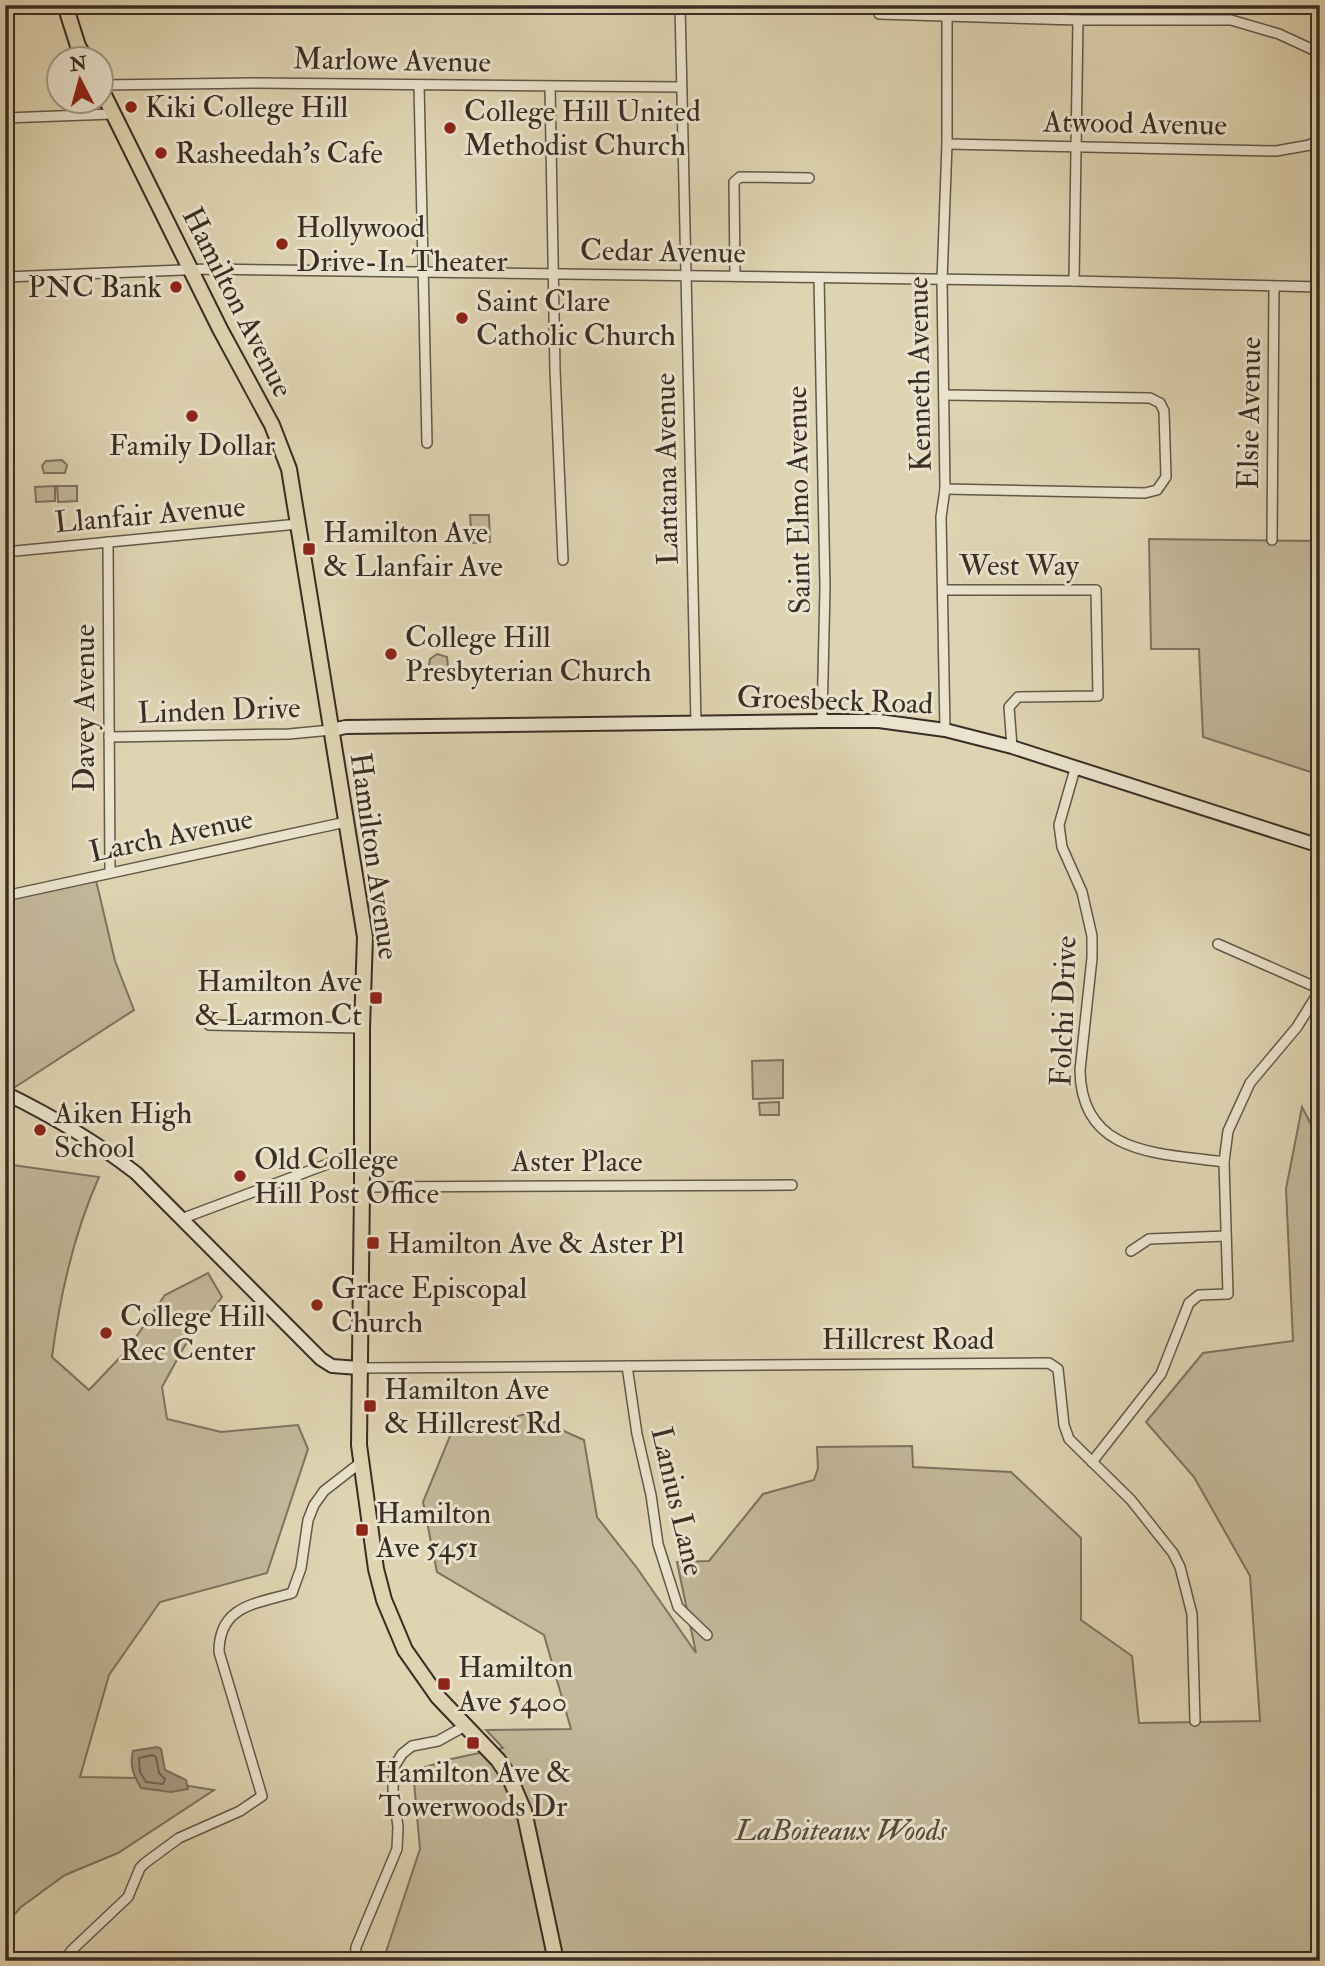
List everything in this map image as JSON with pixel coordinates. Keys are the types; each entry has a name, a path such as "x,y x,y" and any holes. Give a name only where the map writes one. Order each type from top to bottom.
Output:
{"main road":[{"path":"65,5 78,46"},
{"name":"Hamilton Avenue","path":"113,116 278,438 289,470 365,937 359,1463 376,1569 394,1626 416,1668 438,1697 498,1760 517,1793 524,1811 556,1961"}],"street":[{"name":"Lantana Avenue","path":"680,5 696,723"},
{"path":"879,14 1078,20 1231,20 1279,34 1320,53"},
{"name":"Kenneth Avenue","path":"945,730 941,517 945,489 942,281 947,144 947,16"},
{"path":"1074,281 1078,20"},
{"name":"Marlowe Avenue","path":"116,85 254,83 550,88 681,87"},
{"path":"419,85 427,443"},
{"path":"550,88 553,274 563,560"},
{"path":"5,118 58,116"},
{"name":"Atwood Avenue","path":"947,144 1276,150 1310,145 1320,138"},
{"path":"735,276 734,182 740,177 809,178"},
{"name":"Cedar Avenue","path":"5,277 192,270 1074,281 1320,288"},
{"name":"Saint Elmo Avenue","path":"819,278 825,587 822,721"},
{"name":"Elsie Avenue","path":"1272,540 1274,287"},
{"path":"945,395 1150,398 1160,403 1163,408 1166,445 1165,480 1152,492 945,489"},
{"name":"Llanfair Avenue","path":"5,552 298,524"},
{"name":"Davey Avenue","path":"108,542 110,873"},
{"name":"West Way","path":"943,590 1096,590 1098,696 1018,697 1009,707 1012,747"},
{"name":"Groesbeck Road","path":"331,730 345,726 879,721 945,730 1012,747 1320,846"},
{"name":"Linden Drive","path":"109,737 289,734 331,730"},
{"name":"Folchi Drive","path":"1075,769 1060,821 1060,836 1065,858 1086,902 1092,936 1093,958 1080,1070 1086,1104 1103,1130 1132,1148 1224,1162"},
{"name":"Larch Avenue","path":"5,896 346,822"},
{"path":"1093,1462 1161,1374 1189,1303 1199,1295 1228,1294 1224,1162 1228,1131 1250,1083 1297,1027 1320,990 1218,944"},
{"path":"209,1025 362,1028"},
{"path":"5,1093 63,1123 112,1154 136,1173 321,1359 332,1366 359,1368"},
{"path":"181,1219 362,1151"},
{"name":"Aster Place","path":"362,1187 792,1185"},
{"path":"1131,1251 1149,1239 1226,1236"},
{"name":"Hillcrest Road","path":"359,1368 1049,1363 1058,1370 1064,1425 1069,1439 1131,1500 1173,1553 1180,1567 1192,1614 1195,1721"},
{"name":"Lanius Lane","path":"627,1366 658,1544 678,1607 707,1635"},
{"path":"64,1961 72,1950 128,1897 140,1868 145,1863 179,1838 240,1811 262,1796 219,1653 219,1637 231,1616 239,1609 292,1593 302,1568 308,1520 314,1505 324,1491 359,1463"},
{"path":"355,1961 356,1947 397,1849 394,1767 412,1745 438,1741 465,1726"}],"green space":[{"path":"62,460 67,465 65,473 44,473 42,466 46,461"},
{"path":"55,486 55,501 36,502 35,487"},
{"path":"57,486 77,486 77,501 58,502"},
{"path":"470,515 489,515 490,542 472,543"},
{"path":"1149,539 1320,541 1320,775 1203,737 1199,649 1151,649"},
{"path":"437,654 447,657 448,667 440,677 429,666 430,659"},
{"path":"95,876 115,961 134,1010 6,1093 5,896"},
{"path":"783,1060 783,1098 753,1099 752,1061"},
{"path":"779,1102 779,1115 760,1115 759,1103"},
{"name":"LaBoiteaux Woods","path":"1302,1107 1320,1141 1320,1961 383,1961 420,1849 413,1771 451,1759 503,1748 486,1730 571,1729 544,1635 437,1572 423,1502 452,1431 526,1414 584,1440 597,1517 637,1568 696,1653 677,1562 709,1561 763,1494 814,1480 818,1468 817,1447 912,1446 913,1467 1011,1472 1081,1538 1081,1620 1132,1656 1139,1723 1260,1721 1250,1576 1194,1477 1146,1422 1203,1353 1293,1341 1286,1189"},
{"path":"5,1164 99,1177 69,1266 52,1357 89,1390 127,1350 165,1295 208,1273 222,1297 184,1347 162,1387 167,1419 221,1432 298,1425 308,1449 267,1573 160,1602 109,1675 80,1777 140,1778 214,1790 118,1853 65,1875 21,1907 5,1925"}],"water":[{"path":"157,1747 161,1749 165,1770 186,1780 188,1789 171,1792 141,1788 133,1771 133,1751"}],"place":[{"name":"Kiki College Hill","path":"131,107"},
{"name":"College Hill United Methodist Church","path":"450,128"},
{"name":"Rasheedah's Cafe","path":"161,153"},
{"name":"Hollywood Drive-In Theater","path":"282,244"},
{"name":"PNC Bank","path":"176,287"},
{"name":"Saint Clare Catholic Church","path":"462,318"},
{"name":"Family Dollar","path":"192,416"},
{"name":"Hamilton Ave & Llanfair Ave","path":"309,549"},
{"name":"College Hill Presbyterian Church","path":"391,654"},
{"name":"Hamilton Ave & Larmon Ct","path":"376,998"},
{"name":"Aiken High School","path":"40,1130"},
{"name":"Old College Hill Post Office","path":"240,1176"},
{"name":"Hamilton Ave & Aster Pl","path":"373,1243"},
{"name":"Grace Episcopal Church","path":"317,1305"},
{"name":"College Hill Rec Center","path":"106,1333"},
{"name":"Hamilton Ave & Hillcrest Rd","path":"370,1406"},
{"name":"Hamilton Ave 5451","path":"362,1530"},
{"name":"Hamilton Ave 5400","path":"444,1684"},
{"name":"Hamilton Ave & Towerwoods Dr","path":"473,1743"}]}
